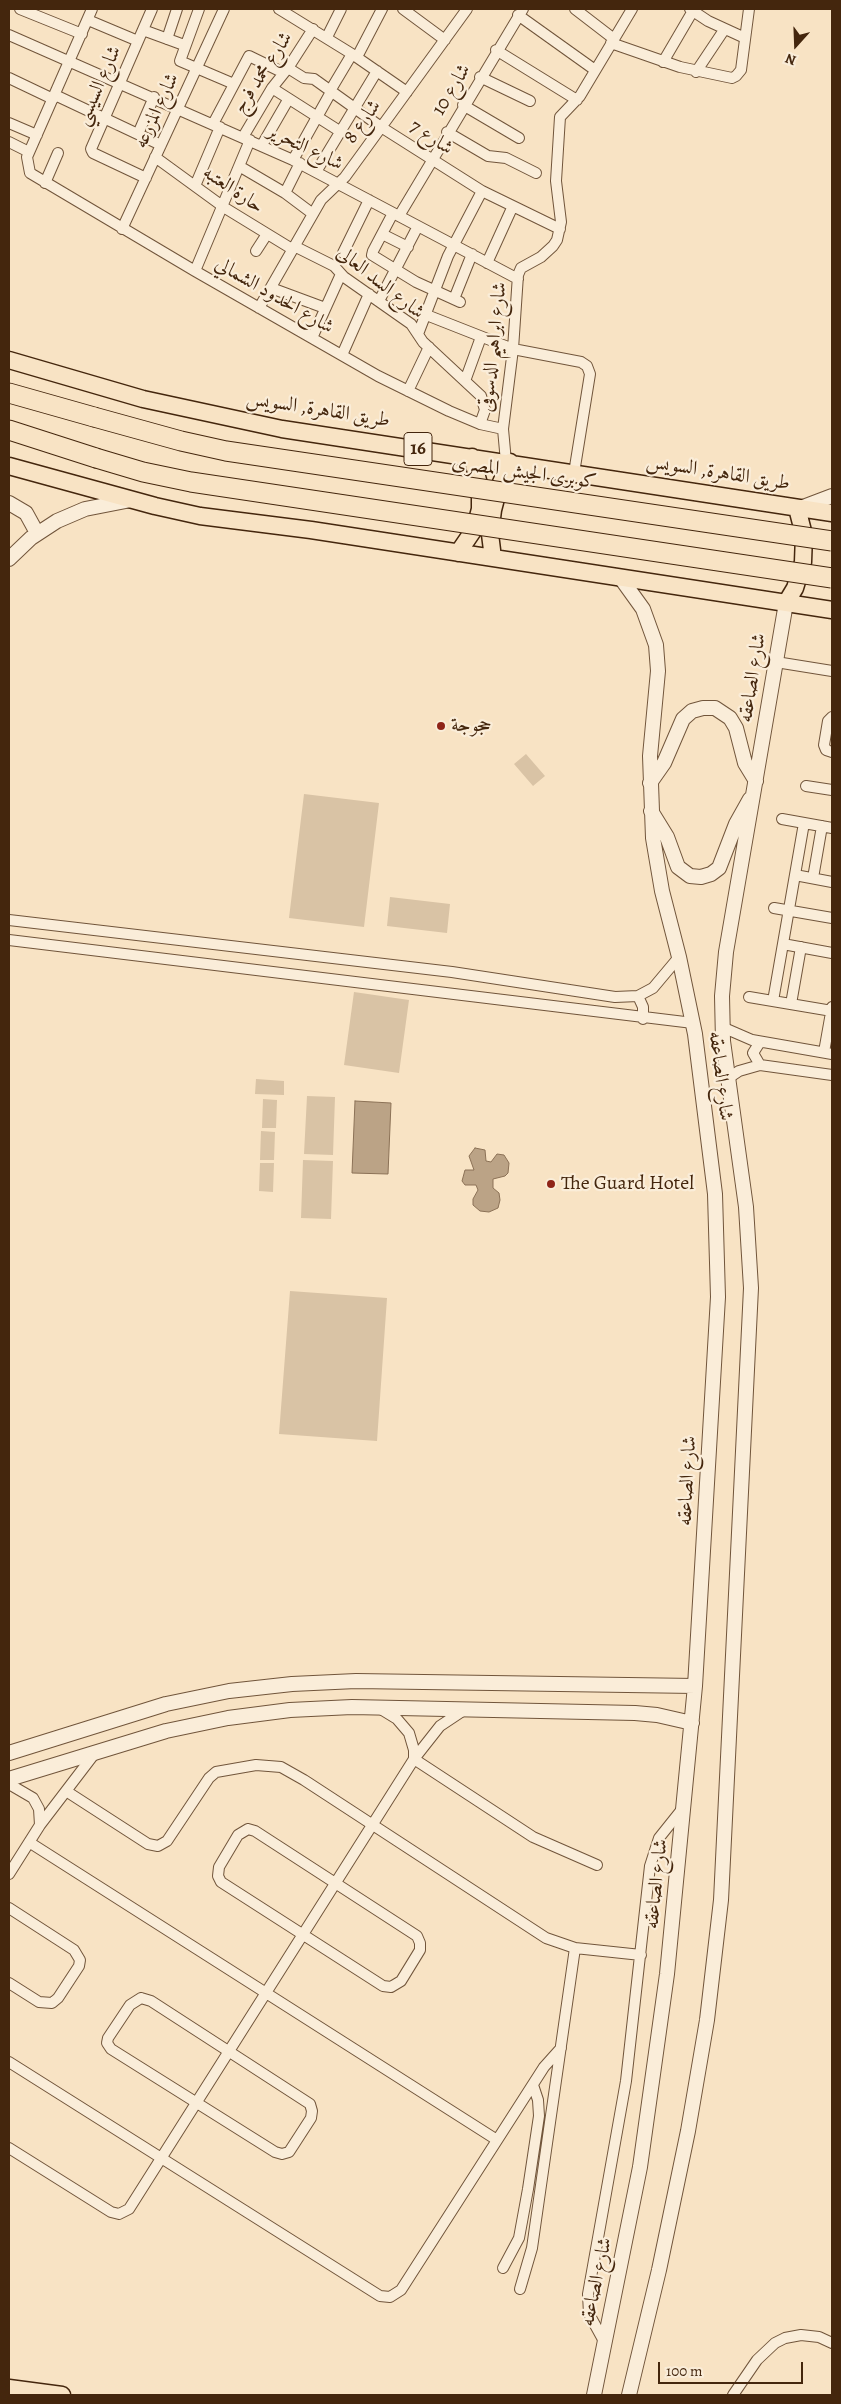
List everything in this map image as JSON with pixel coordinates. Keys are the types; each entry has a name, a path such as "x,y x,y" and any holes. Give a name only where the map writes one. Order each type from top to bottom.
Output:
{"highway":[{"name":"كوبرى الجيش المصرى","path":"9,393 181,441 226,451 832,541"},
{"path":"9,430 143,472 191,482 832,578"}],"main road":[{"name":"طريق القاهرة, السويس","path":"9,360 143,399 236,420 832,513"},
{"path":"458,553 472,532 480,508 480,488 472,457"},
{"path":"493,558 490,534 493,510 508,462"},
{"path":"9,466 200,516 493,558 832,610"},
{"path":"786,603 795,588 803,562 804,535 797,508"},
{"path":"9,2388 62,2395"}],"street":[{"path":"20,9 82,34"},
{"path":"9,142 29,152 92,9"},
{"name":"شارع السيسي","path":"146,178 92,151 92,145 152,9"},
{"path":"167,39 177,9"},
{"path":"195,186 234,84 180,61 184,45 199,9"},
{"name":"شارع المزرعه","path":"122,228 224,9"},
{"name":"شارع 7","path":"279,9 326,37 407,92"},
{"path":"326,37 341,9"},
{"path":"403,9 445,40"},
{"path":"575,9 613,41 663,62 696,72 736,76 741,70 749,9"},
{"name":"شارع ابراهيم الدسوقى","path":"508,462 503,429 513,350 518,279 521,268 541,257 553,246 560,229 561,215 556,170 560,121 562,114 577,100 632,9"},
{"path":"284,193 296,162 317,118 331,92 355,56 378,10"},
{"path":"663,62 693,10 724,30 745,38"},
{"name":"شارع 8","path":"259,308 312,214 326,193 345,177 445,40 462,11"},
{"path":"520,12 595,70"},
{"name":"شارع 10","path":"395,270 372,255 382,234 431,160 520,12"},
{"path":"88,20 138,41"},
{"name":"شارع محمد فرج","path":"195,271 239,166 246,138 272,88 286,71 313,29"},
{"path":"143,30 184,45"},
{"path":"696,72 724,30"},
{"name":"شارع التحرير","path":"9,35 262,145 518,279"},
{"path":"496,50 577,100"},
{"name":"شارع 7","path":"234,84 250,56 304,78 314,80 381,127 482,192 512,208 560,229"},
{"path":"316,172 377,71"},
{"path":"480,77 530,101"},
{"path":"9,78 104,118 161,145"},
{"path":"272,88 288,100 341,132"},
{"path":"138,134 154,97"},
{"path":"262,145 288,100"},
{"path":"463,104 519,138"},
{"path":"9,123 36,135"},
{"path":"447,132 488,156 506,158 536,173"},
{"name":"شارع الحدود الشمالي","path":"29,152 28,168 34,177 259,308 408,391 480,424 503,429"},
{"path":"45,183 58,153"},
{"name":"حارة العتبه","path":"155,157 222,206 267,234 293,247"},
{"path":"239,166 284,193 312,214"},
{"path":"418,334 424,314 454,245 482,192"},
{"path":"343,253 370,200"},
{"path":"487,263 512,208"},
{"path":"379,301 418,226"},
{"path":"256,251 267,234"},
{"path":"382,234 408,247"},
{"name":"شارع السد العالى","path":"293,247 334,266 340,274 408,321 428,347 481,396 485,403 484,417 480,424"},
{"path":"395,270 457,300 472,254"},
{"path":"312,338 340,274"},
{"path":"271,288 325,308"},
{"path":"342,355 369,294"},
{"path":"424,314 513,350 581,362 589,370 574,473"},
{"path":"465,381 481,337"},
{"path":"408,391 428,347"},
{"path":"797,508 818,503 832,496"},
{"path":"9,559 37,533 57,521 85,509 133,500"},
{"path":"9,503 26,514 37,533"},
{"name":"شارع الصاعقه","path":"594,2395 630,2223 648,2120 664,1999 695,1686 716,1341 718,1265 715,1194 693,1023 660,882 651,810 652,729 658,671 656,645 643,609 620,578"},
{"name":"شارع الصاعقه","path":"629,2395 661,2262 688,2130 708,2020 721,1900 751,1315 747,1216 727,1078 722,1027 722,996 726,952 786,603"},
{"path":"776,662 832,671"},
{"path":"650,783 664,763 683,719 692,711 703,708 715,708 730,718 736,728 745,763 755,786 736,824 721,863 715,872 706,877 690,876 678,867 663,828 651,810"},
{"path":"832,717 828,721 824,745 826,750 832,752"},
{"path":"806,786 832,790"},
{"path":"782,819 827,827 813,878"},
{"path":"773,1001 804,823"},
{"path":"795,875 832,882"},
{"path":"774,908 832,918"},
{"path":"9,920 422,968 615,997 638,996 659,983 679,957"},
{"path":"9,940 643,1019 693,1023"},
{"path":"783,944 832,953"},
{"path":"791,1004 801,947"},
{"path":"638,996 643,1007 643,1019"},
{"path":"722,1027 744,1038 760,1042 828,1053 832,1009 749,998"},
{"path":"760,1042 753,1054 760,1066"},
{"path":"727,1078 739,1071 760,1066 832,1076"},
{"path":"9,1753 166,1704 268,1686 356,1681 695,1686"},
{"path":"9,1779 166,1731 228,1718 298,1710 379,1708 646,1713 692,1723"},
{"path":"379,1708 397,1719 409,1733 414,1750 414,1759"},
{"path":"9,2148 111,2212 119,2214 129,2209 414,1759 440,1726 465,1709"},
{"path":"9,1874 40,1825 96,1752"},
{"path":"414,1759 533,1836 597,1865"},
{"path":"66,1791 148,1844 158,1846 167,1841 212,1775 222,1770 265,1764 287,1770 537,1933 555,1942 575,1948 642,1955"},
{"path":"9,1784 33,1798 39,1809 40,1825"},
{"path":"605,2343 589,2314 588,2294 626,2081 653,1851 663,1833 684,1808"},
{"path":"244,1830 255,1831 336,1882 414,1934 420,1943 418,1954 395,1986 388,1987 219,1880 219,1867 238,1835 244,1830"},
{"path":"32,1844 498,2140"},
{"path":"9,1908 74,1950 80,1960 79,1966 58,1998 52,2003 40,2002 9,1982"},
{"path":"520,2289 532,2248 575,1948"},
{"path":"144,1998 151,2000 310,2104 312,2111 311,2118 286,2154 275,2152 197,2103 111,2049 108,2038 130,2005 137,2000 144,1998"},
{"path":"9,2062 380,2296 390,2297 401,2290 533,2085 549,2061 561,2048"},
{"path":"503,2268 519,2238 528,2189 539,2116 538,2100 533,2085"},
{"path":"733,2395 752,2366 775,2343 785,2338 801,2335 819,2337 832,2343"}],"shaded area":[{"path":"526,754 545,776 533,786 514,764"},
{"path":"304,794 379,803 364,927 289,918"},
{"path":"390,897 450,904 447,933 387,926"},
{"path":"354,992 409,1000 399,1073 344,1065"},
{"path":"256,1079 284,1081 284,1095 255,1094"},
{"path":"307,1096 335,1097 333,1155 304,1154"},
{"path":"263,1099 277,1100 276,1128 262,1128"},
{"path":"355,1101 391,1103 388,1174 352,1173"},
{"path":"261,1131 275,1132 274,1160 260,1160"},
{"path":"475,1148 485,1150 486,1161 491,1162 497,1154 504,1155 509,1163 508,1173 505,1176 493,1179 493,1188 499,1193 500,1200 498,1208 489,1212 480,1211 473,1205 473,1199 478,1190 476,1185 465,1185 462,1181 465,1170 474,1170 469,1156"},
{"path":"303,1160 333,1161 331,1219 301,1218"},
{"path":"260,1163 274,1163 273,1192 259,1191"},
{"path":"290,1291 387,1298 377,1441 279,1434"}],"place":[{"name":"حجوجة","path":"441,726"},
{"name":"The Guard Hotel","path":"551,1184"}]}
